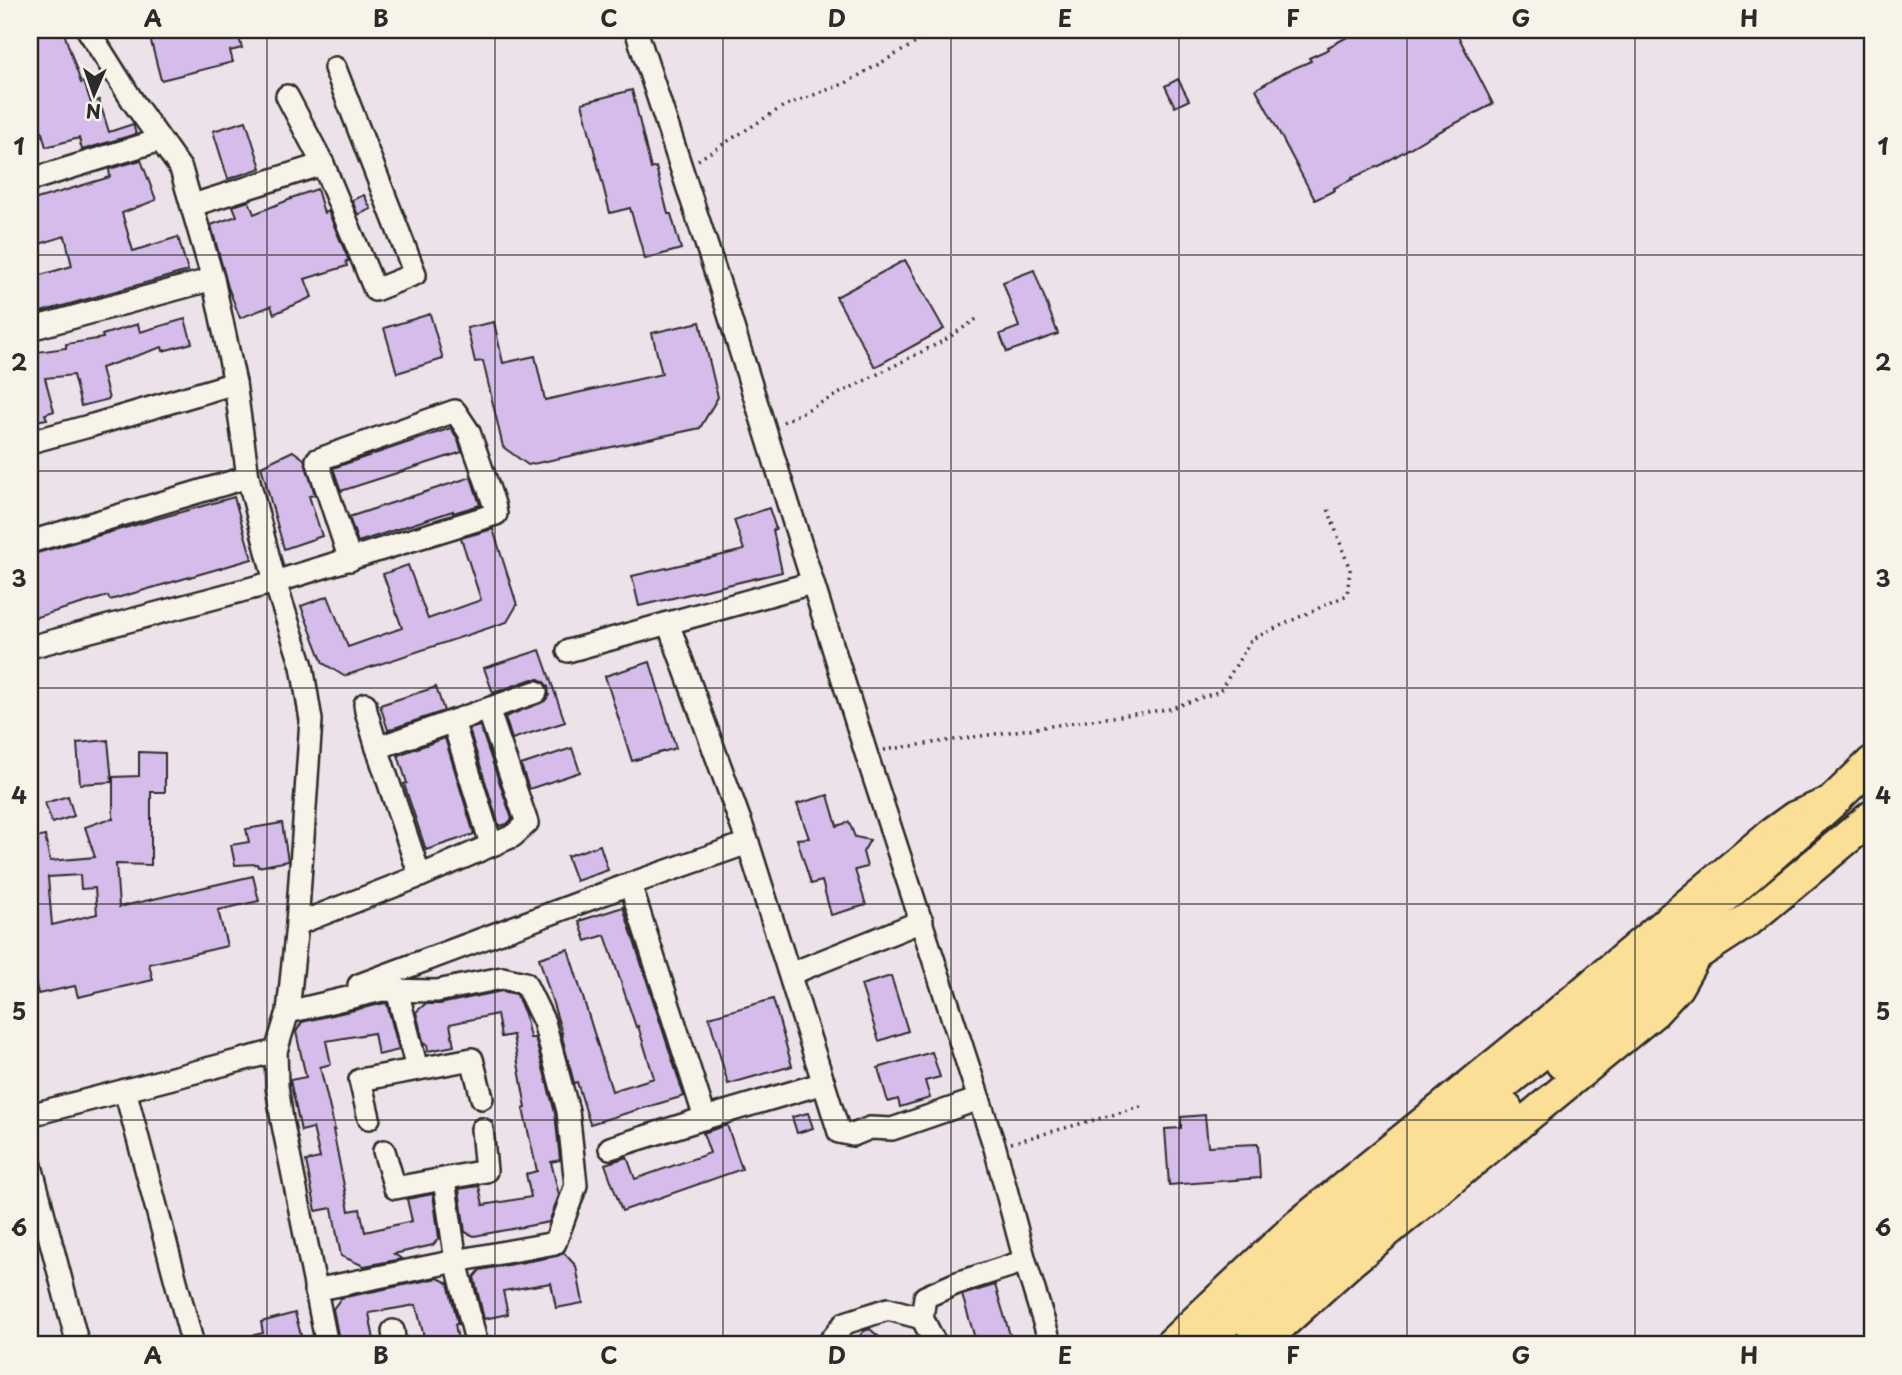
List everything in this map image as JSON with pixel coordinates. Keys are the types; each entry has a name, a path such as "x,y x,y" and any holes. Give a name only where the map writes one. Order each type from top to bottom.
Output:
{"highway":[{"path":"1202,1345 1342,1212 1630,980 1833,801 1872,763"},
{"path":"1231,1345 1361,1226 1696,954 1746,921 1872,817"}],"main road":[{"path":"1168,1345 1297,1224 1548,1020 1781,824 1806,810 1833,801"},
{"path":"1261,1345 1351,1263 1654,1013 1678,988 1696,954"}],"street":[{"path":"88,30 134,103 181,169 213,279 235,383 248,477 275,582 302,666 311,720 297,924 288,1012 276,1051 277,1086 327,1345"},
{"path":"636,30 995,1148 1051,1345"},
{"path":"287,96 323,164 375,290 415,274 335,68"},
{"path":"30,180 160,139"},
{"path":"193,205 323,164"},
{"path":"30,329 213,279"},
{"path":"30,442 235,383"},
{"path":"30,647 349,561 496,514 469,432 455,411 317,460 349,561"},
{"path":"30,542 248,477"},
{"path":"568,651 812,583"},
{"path":"668,623 748,844 839,1132 853,1135 870,1128 892,1129 979,1099"},
{"path":"377,748 536,692"},
{"path":"365,704 420,876"},
{"path":"297,924 513,836 527,823 488,709"},
{"path":"453,720 492,844"},
{"path":"288,1012 630,884 748,844"},
{"path":"630,884 705,1118"},
{"path":"790,974 922,921"},
{"path":"288,1012 382,990 437,991 502,978 525,983 544,1022 568,1111 576,1185 555,1243 315,1290"},
{"path":"397,990 417,1069"},
{"path":"30,1115 276,1051"},
{"path":"369,1118 360,1080 472,1059 482,1098"},
{"path":"610,1148 824,1083"},
{"path":"125,1090 193,1345"},
{"path":"384,1151 395,1188 486,1171 482,1129"},
{"path":"30,1162 78,1345"},
{"path":"444,1180 456,1261 477,1345"},
{"path":"936,1345 922,1318 925,1297 957,1283 1025,1261"},
{"path":"827,1345 845,1323 888,1309 922,1318"}],"path":[{"path":"681,171 784,106 846,83 938,30"},
{"path":"765,431 945,340 978,318"},
{"path":"866,753 1169,709 1220,691 1252,639 1347,595 1350,570 1327,506"},
{"path":"995,1148 1144,1106"}],"building":[{"path":"30,30 63,30 81,83 84,82 91,103 99,100 109,132 133,124 136,134 82,150 79,138 46,147 30,90"},
{"path":"148,30 237,30 242,48 230,51 233,62 161,80"},
{"path":"1361,30 1455,30 1493,104 1315,200 1256,89 1311,61 1309,58"},
{"path":"1178,79 1189,100 1175,107 1165,86"},
{"path":"632,90 651,169 656,167 668,214 671,214 681,249 645,259 630,208 610,213 582,103"},
{"path":"246,121 261,168 228,179 213,131"},
{"path":"141,160 156,200 122,213 133,251 178,237 188,271 30,315 30,278 72,266 65,236 30,247 30,201 110,177 109,169"},
{"path":"317,189 324,213 328,211 349,261 346,261 347,266 305,279 312,297 274,314 271,306 240,318 228,287 211,225 237,216 233,206 249,201 254,214"},
{"path":"364,195 371,209 358,215 352,200"},
{"path":"905,260 944,329 875,367 836,297"},
{"path":"1034,270 1058,334 1007,352 1000,334 1019,327 1003,282"},
{"path":"430,314 443,359 397,373 384,328"},
{"path":"185,319 192,343 163,351 162,347 101,368 109,399 81,406 73,375 45,378 54,411 45,414 47,419 30,422 30,353 66,348 66,344 103,338 102,335 138,324 140,332"},
{"path":"494,322 503,363 535,356 545,400 662,374 652,333 700,322 718,397 700,428 528,465 503,447 483,361 475,362 467,328"},
{"path":"451,428 462,452 341,491 333,468"},
{"path":"293,451 304,459 315,495 309,496 322,536 284,549 261,466"},
{"path":"471,477 480,505 358,542 349,517"},
{"path":"234,497 252,559 110,600 108,596 30,619 30,555"},
{"path":"769,508 776,529 773,530 782,572 639,606 632,576 744,550 734,520"},
{"path":"493,529 517,605 507,622 344,676 323,663 301,606 328,596 348,647 402,628 383,574 408,565 428,619 481,600 461,538"},
{"path":"540,650 565,722 512,739 505,717 545,701 549,695 548,687 539,679 532,679 493,693 484,668"},
{"path":"650,662 676,748 632,761 605,676"},
{"path":"436,687 444,711 388,730 380,705"},
{"path":"480,726 512,819 499,826 469,729"},
{"path":"445,738 474,834 426,850 404,784 407,783 398,755"},
{"path":"108,740 112,782 80,784 77,743"},
{"path":"572,748 580,772 529,789 521,765"},
{"path":"139,752 165,753 165,792 151,792 151,865 116,864 119,907 253,876 259,901 218,910 227,946 149,964 153,980 78,997 75,986 38,994 30,958 30,839 45,836 50,861 95,857 85,827 113,819 113,777 139,776","holes":["80,875 81,889 95,888 97,914 52,925 48,877"]},
{"path":"828,795 837,826 849,822 855,837 870,840 863,852 867,867 855,870 866,905 831,915 822,881 811,884 797,839 809,838 797,804"},
{"path":"68,796 74,816 52,823 45,803"},
{"path":"282,823 288,861 258,867 257,864 235,865 231,845 249,842 246,829"},
{"path":"600,845 608,870 576,881 567,856"},
{"path":"623,907 684,1096 590,1124 577,1082 574,1083 539,958 568,949 612,1091 654,1078 605,935 586,941 579,921"},
{"path":"891,976 908,1031 879,1041 861,985"},
{"path":"502,991 516,994 525,1014 530,1038 535,1038 555,1113 560,1160 551,1162 559,1195 549,1222 474,1236 465,1232 459,1189 479,1186 483,1205 531,1197 526,1174 537,1171 523,1109 526,1108 513,1035 501,1037 497,1014 450,1024 454,1046 428,1051 416,1012 425,1004 440,1004"},
{"path":"773,999 792,1066 728,1084 709,1017"},
{"path":"385,1003 399,1050 378,1055 374,1033 326,1041 331,1064 320,1067 335,1130 349,1211 360,1209 365,1232 412,1221 407,1199 433,1194 439,1238 433,1245 394,1254 402,1259 364,1266 341,1256 332,1208 316,1211 306,1161 320,1158 313,1128 301,1131 290,1080 306,1077 296,1032 302,1022"},
{"path":"932,1052 940,1077 925,1081 930,1098 900,1107 898,1099 888,1102 878,1068"},
{"path":"808,1113 813,1128 797,1133 792,1117"},
{"path":"1205,1115 1208,1146 1258,1144 1260,1178 1169,1185 1165,1129 1181,1128 1181,1117"},
{"path":"727,1125 742,1169 622,1211 605,1164 627,1157 635,1179 710,1153 703,1133"},
{"path":"564,1253 576,1266 583,1303 556,1308 551,1283 503,1291 508,1314 484,1319 474,1277 480,1270"},
{"path":"438,1278 448,1283 458,1324 455,1324 459,1345 426,1345 416,1305 369,1313 375,1345 340,1345 333,1309 341,1298"},
{"path":"995,1285 1013,1345 977,1345 962,1295"},
{"path":"295,1313 302,1339 279,1345 233,1345 233,1340 263,1333 261,1322"},
{"path":"870,1329 888,1345 851,1345 864,1331"}]}
